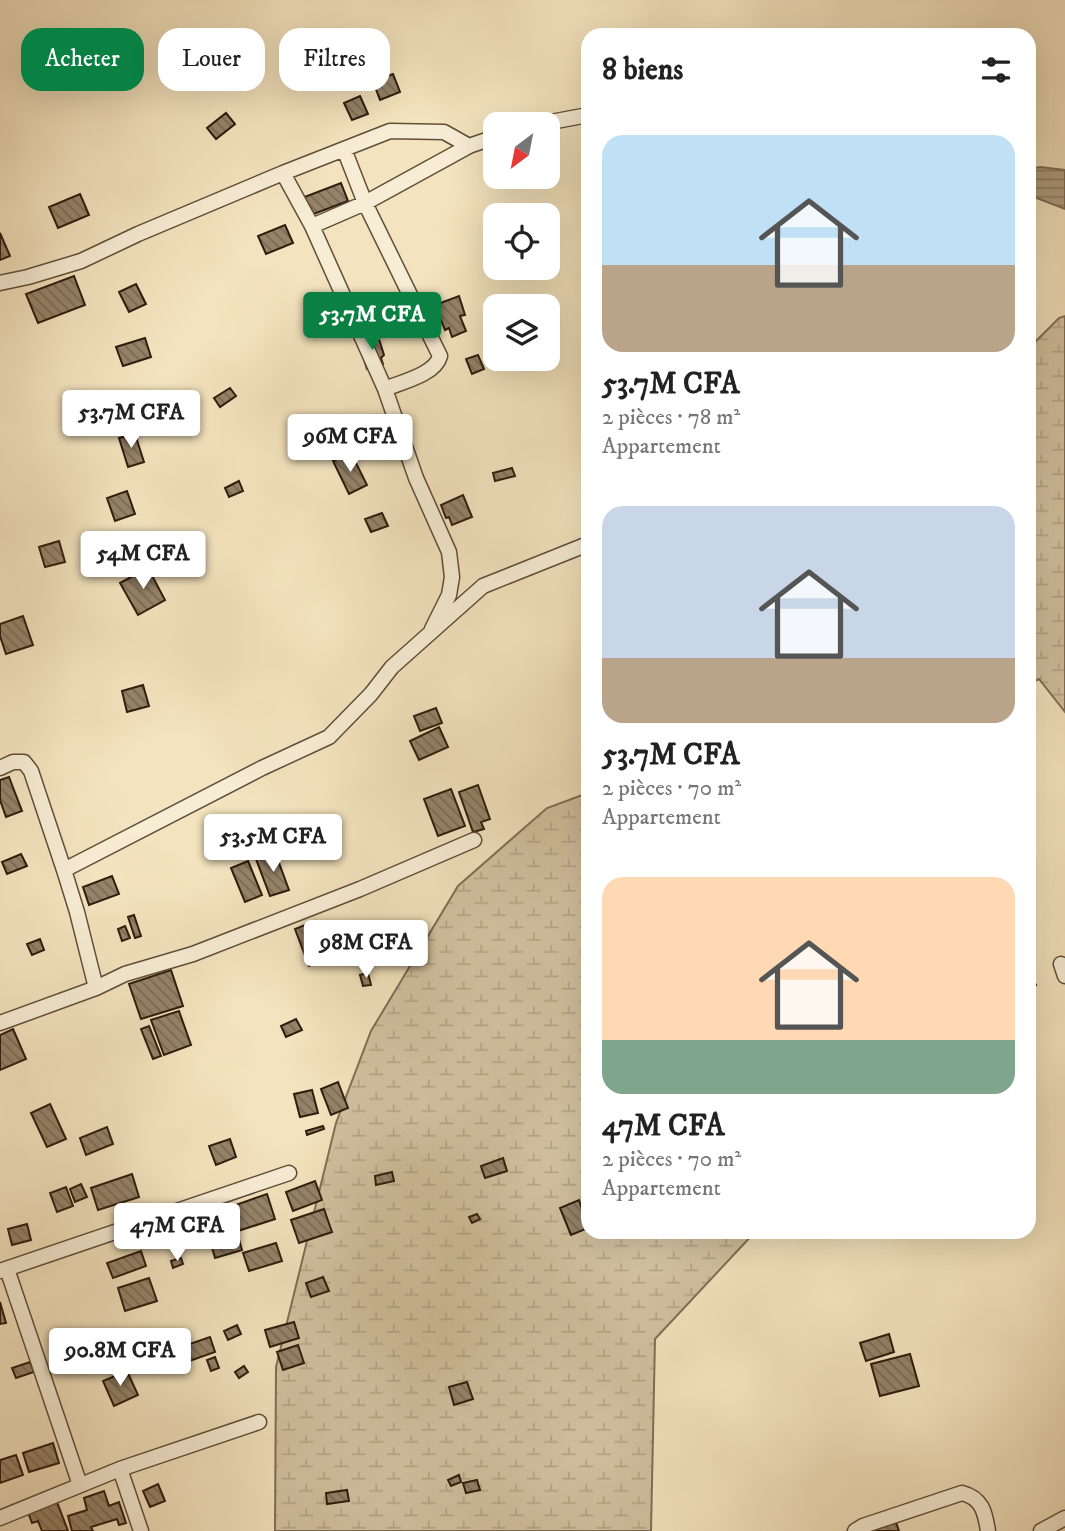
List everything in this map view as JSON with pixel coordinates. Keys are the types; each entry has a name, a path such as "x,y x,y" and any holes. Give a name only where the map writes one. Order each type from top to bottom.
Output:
{"street":[{"path":"560,120 581,116"},
{"path":"0,283 81,261 138,234 390,131 444,132 469,146"},
{"path":"312,226 365,203 483,141"},
{"path":"344,149 365,203 440,356 438,364 430,370 385,389"},
{"path":"283,173 312,226 385,389 416,478 449,552 452,577 449,595 428,637"},
{"path":"64,870 262,768 329,737 371,694 392,667 483,586 581,547"},
{"path":"0,768 13,762 24,762 31,771 77,912 96,988"},
{"path":"0,1023 96,988 125,974 194,954 337,898 474,839"},
{"path":"80,1485 4,1270 289,1173"},
{"path":"3,1522 120,1469 259,1422"},
{"path":"120,1469 141,1531"},
{"path":"855,1531 962,1493 973,1496 981,1503 988,1531"},
{"path":"1041,1531 1065,1518"}],"green space":[{"path":"1065,316 1065,712 1039,679 1036,680 1036,341 1059,318"},
{"path":"581,796 581,1239 748,1239 655,1339 651,1531 275,1531 276,1367 336,1123 371,1031 458,886 547,808"}],"shaded area":[{"path":"1036,168 1065,170 1065,209 1036,198"}],"building":[{"path":"393,74 400,92 380,100 377,91 390,91 390,75"},
{"path":"360,96 368,114 352,120 344,103"},
{"path":"226,113 235,124 216,139 207,128"},
{"path":"341,183 348,201 303,218 294,201"},
{"path":"80,194 89,215 58,228 49,207"},
{"path":"285,225 293,243 266,254 258,236"},
{"path":"0,233 10,256 0,260"},
{"path":"74,276 85,305 38,323 26,294"},
{"path":"136,284 146,304 129,312 119,292"},
{"path":"459,296 465,315 460,316 466,331 452,337 449,328 445,330 435,305"},
{"path":"387,303 390,312 372,319 369,311"},
{"path":"378,336 384,355 381,358 383,364 367,369 359,343"},
{"path":"145,338 151,357 123,366 116,347"},
{"path":"478,355 483,369 472,374 466,359"},
{"path":"230,388 236,396 220,407 214,398"},
{"path":"135,434 144,462 128,467 119,438"},
{"path":"348,454 354,464 356,463 367,485 349,494 333,461"},
{"path":"512,468 515,476 495,481 493,473"},
{"path":"239,481 243,491 229,497 225,488"},
{"path":"127,491 135,514 115,521 107,498"},
{"path":"463,495 472,517 452,525 441,505"},
{"path":"382,513 388,526 371,532 365,519"},
{"path":"59,541 65,562 45,567 39,547"},
{"path":"148,568 165,600 138,615 120,583"},
{"path":"23,616 33,645 6,654 0,636 0,624"},
{"path":"143,685 149,706 127,712 122,691"},
{"path":"436,708 442,723 420,731 414,716"},
{"path":"439,727 448,747 419,760 410,741"},
{"path":"9,777 22,811 6,817 0,800 0,780"},
{"path":"478,785 490,819 481,822 484,829 473,832 459,792"},
{"path":"451,789 465,826 438,836 424,799"},
{"path":"247,841 251,853 239,858 235,846"},
{"path":"275,852 289,890 270,896 256,859"},
{"path":"21,854 27,866 7,874 2,862"},
{"path":"248,861 262,895 245,902 231,868"},
{"path":"112,876 119,894 89,905 83,887"},
{"path":"134,915 141,936 135,938 128,917"},
{"path":"315,921 329,958 309,966 295,929"},
{"path":"125,926 130,938 122,941 118,929"},
{"path":"40,939 44,950 32,955 27,944"},
{"path":"171,970 183,1006 141,1019 129,984"},
{"path":"368,973 371,985 363,986 360,975"},
{"path":"179,1011 191,1045 164,1055 151,1020"},
{"path":"296,1019 302,1030 286,1037 281,1026"},
{"path":"149,1026 161,1056 153,1059 141,1029"},
{"path":"13,1029 26,1059 0,1070 0,1035"},
{"path":"338,1082 348,1108 331,1115 321,1089"},
{"path":"312,1090 318,1113 300,1117 294,1094"},
{"path":"50,1104 66,1139 47,1147 31,1113"},
{"path":"323,1126 324,1129 307,1135 306,1131"},
{"path":"107,1127 113,1144 86,1155 80,1138"},
{"path":"230,1139 236,1157 216,1165 209,1146"},
{"path":"503,1158 507,1171 485,1178 481,1166"},
{"path":"392,1172 394,1181 376,1185 375,1176"},
{"path":"132,1174 139,1197 98,1210 91,1188"},
{"path":"315,1181 322,1200 293,1211 286,1192"},
{"path":"81,1184 87,1197 75,1202 70,1189"},
{"path":"66,1187 73,1206 57,1212 50,1193"},
{"path":"267,1194 275,1219 235,1232 227,1208"},
{"path":"579,1200 581,1231 571,1235 560,1208"},
{"path":"324,1209 332,1232 299,1243 291,1220"},
{"path":"477,1214 480,1219 472,1223 469,1217"},
{"path":"27,1224 31,1240 12,1245 8,1229"},
{"path":"238,1236 242,1250 215,1258 211,1244"},
{"path":"276,1243 282,1261 249,1271 243,1253"},
{"path":"141,1251 146,1266 113,1278 107,1263"},
{"path":"181,1258 183,1264 173,1268 171,1261"},
{"path":"323,1277 329,1291 311,1297 306,1283"},
{"path":"149,1278 157,1301 125,1311 118,1288"},
{"path":"0,1302 6,1323 0,1324"},
{"path":"294,1322 299,1338 270,1347 265,1330"},
{"path":"237,1325 241,1334 228,1340 224,1331"},
{"path":"889,1334 894,1352 866,1361 860,1343"},
{"path":"166,1335 171,1349 154,1355 149,1340"},
{"path":"210,1337 215,1352 181,1364 175,1349"},
{"path":"298,1345 304,1363 283,1370 277,1352"},
{"path":"910,1354 919,1386 880,1396 871,1364"},
{"path":"215,1357 219,1368 211,1371 207,1360"},
{"path":"30,1362 34,1372 16,1378 12,1368"},
{"path":"244,1366 248,1372 239,1378 235,1372"},
{"path":"127,1371 138,1395 114,1406 103,1381"},
{"path":"467,1382 473,1399 454,1405 449,1387"},
{"path":"53,1443 59,1463 29,1472 23,1453"},
{"path":"16,1455 23,1475 0,1483 0,1460"},
{"path":"459,1475 461,1482 451,1486 448,1480"},
{"path":"477,1480 480,1490 466,1493 463,1483"},
{"path":"158,1484 165,1501 150,1507 143,1491"},
{"path":"347,1490 349,1501 327,1504 326,1493"},
{"path":"104,1491 109,1506 119,1502 126,1523 119,1525 117,1519 91,1527 93,1531 72,1531 68,1516 87,1510 84,1498"},
{"path":"57,1502 68,1531 42,1531 38,1521 32,1523 28,1512"},
{"path":"896,1522 899,1531 876,1531 876,1529"}]}
